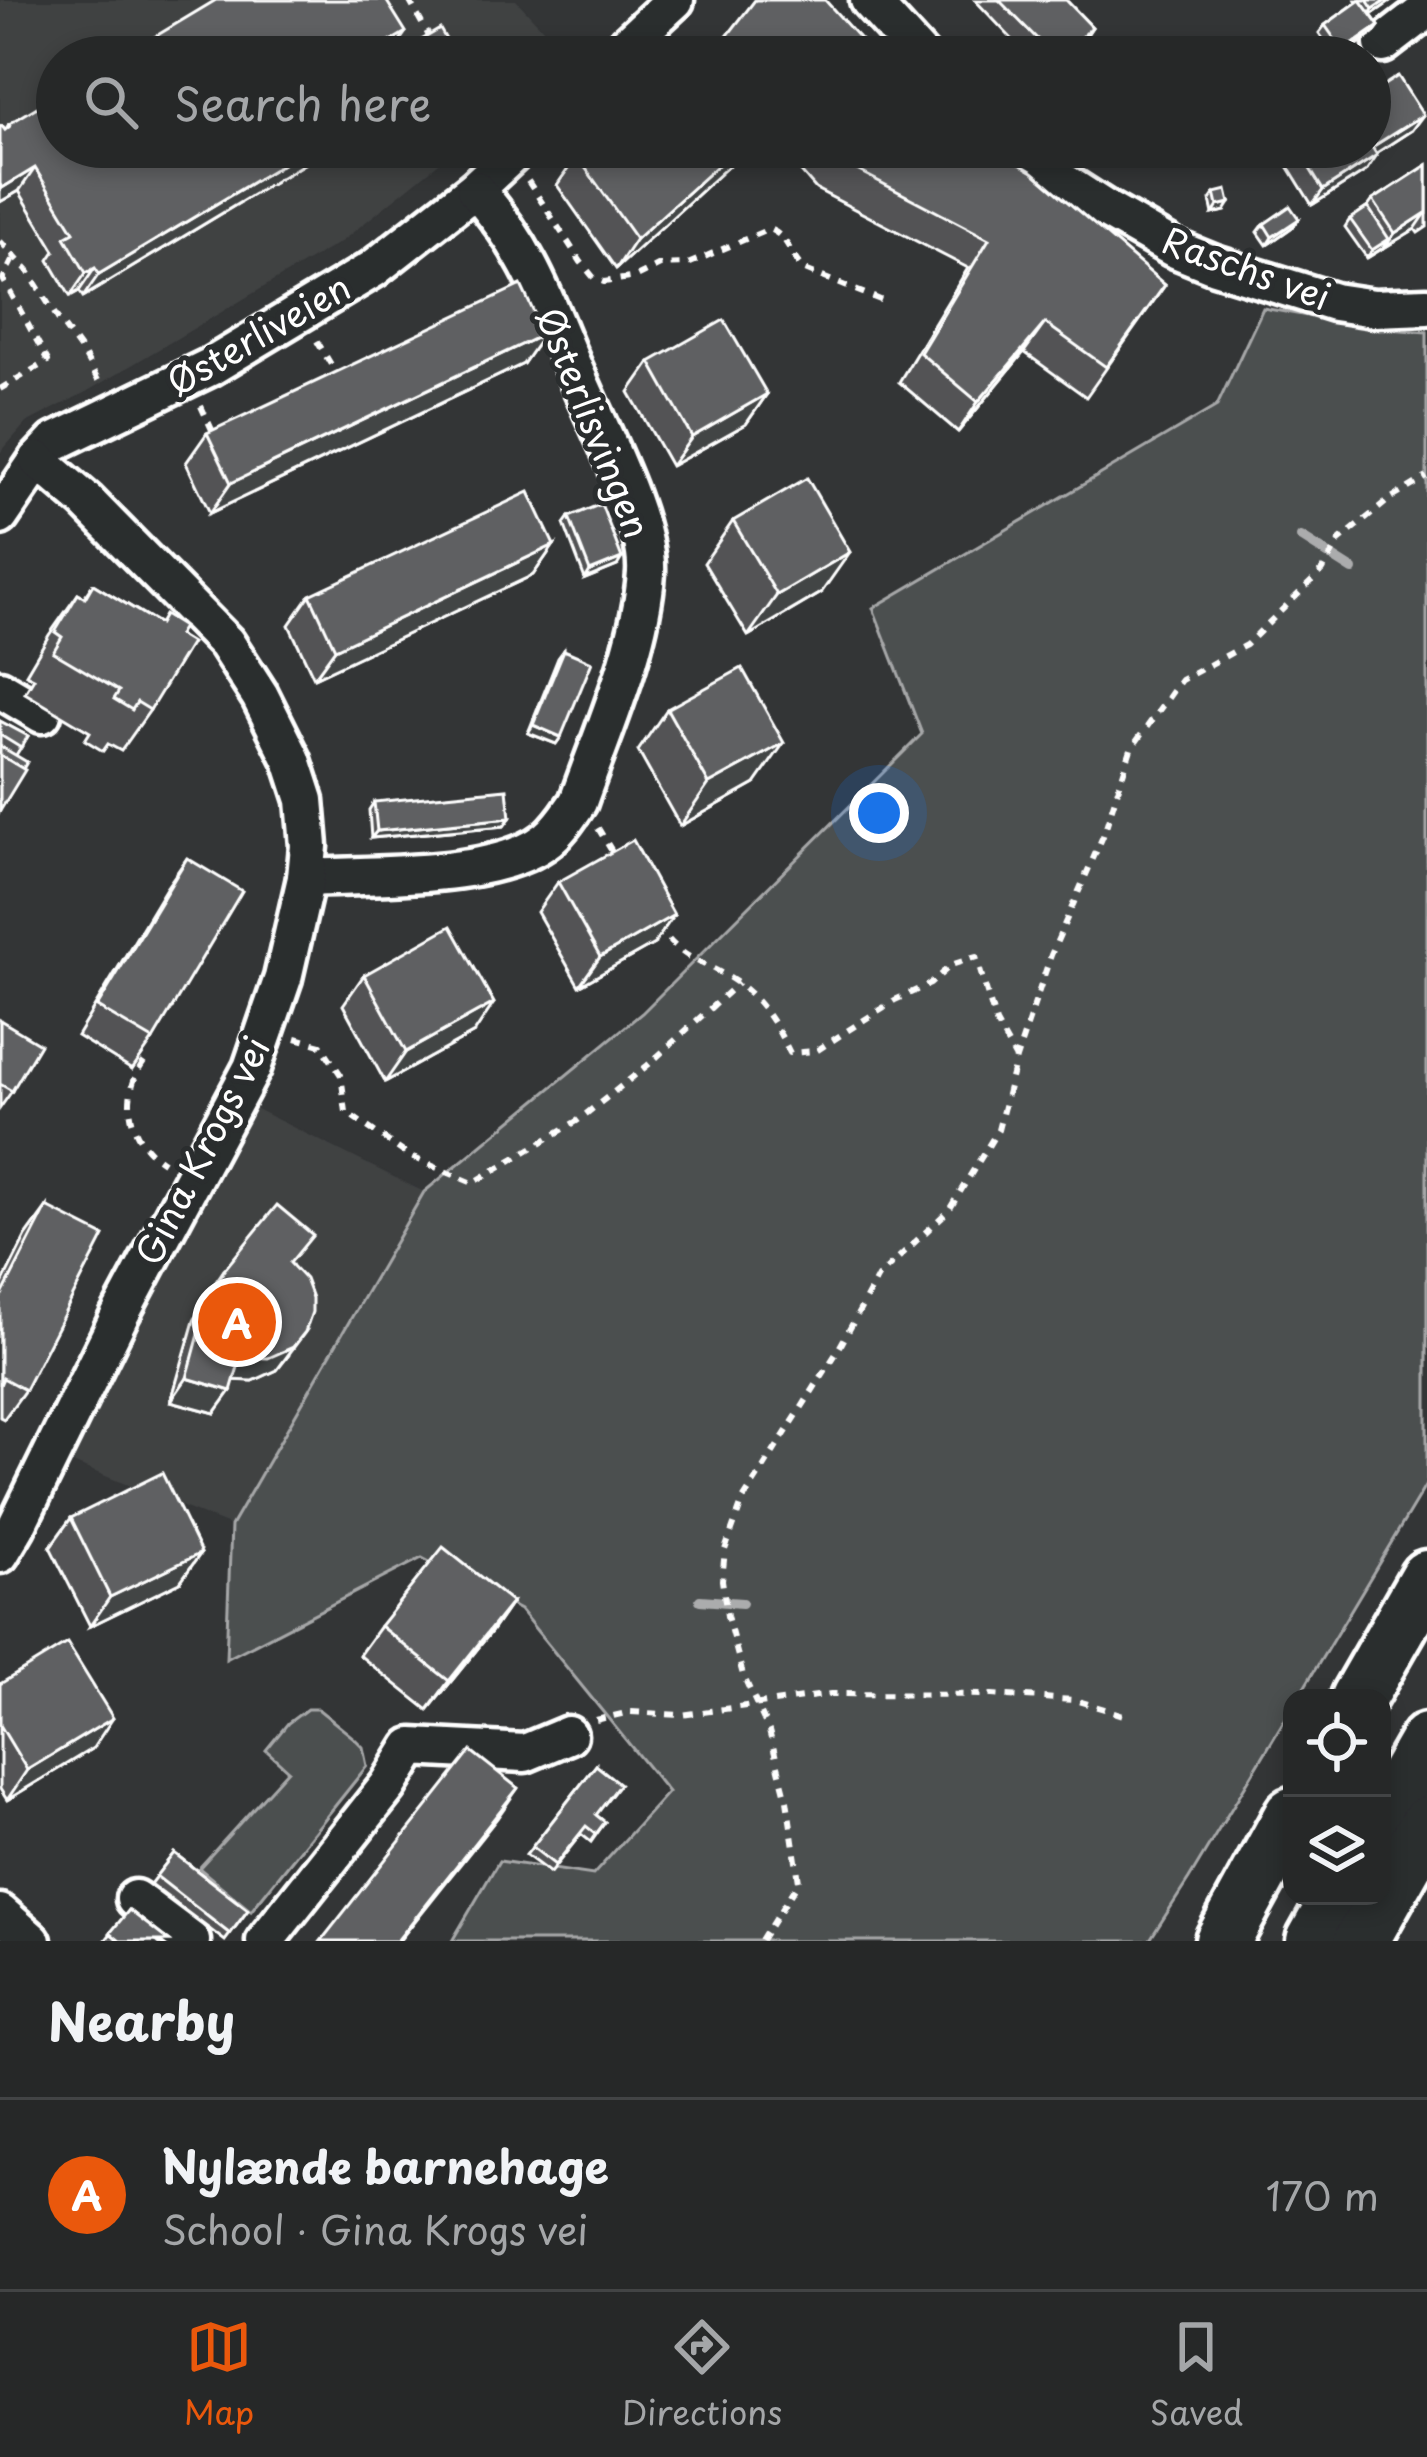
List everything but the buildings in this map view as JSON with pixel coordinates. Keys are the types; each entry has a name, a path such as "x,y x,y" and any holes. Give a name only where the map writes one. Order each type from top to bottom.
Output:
{"highway":[{"path":"1363,1689 1427,1578"},
{"path":"1391,1803 1427,1741"},
{"path":"1361,1941 1427,1824"},
{"path":"1222,1941 1283,1831"},
{"path":"1314,1941 1334,1905"}],"street":[{"path":"636,36 675,0"},
{"path":"881,5 905,36"},
{"path":"1391,38 1427,10"},
{"name":"Østerliveien","path":"0,515 55,442 210,367 373,269 509,168"},
{"name":"Raschs vei","path":"1046,168 1173,248 1215,265 1334,302 1374,308 1427,306"},
{"name":"Østerlisvingen","path":"306,878 463,869 523,854 546,840 578,802 632,645 646,566 642,534 525,260 476,189"},
{"name":"Gina Krogs vei","path":"0,1554 252,1068 283,978 309,846 305,800 292,760 238,660 190,604 38,460"},
{"path":"0,689 42,714"},
{"path":"265,1941 388,1786 412,1748 525,1753 568,1736"},
{"path":"135,1899 190,1941"},
{"path":"0,1912 32,1941"}],"path":[{"path":"409,0 429,36"},
{"path":"527,168 581,262 604,282 636,277 661,265 688,264 770,229 783,236 805,270 883,301"},
{"path":"0,241 28,271 104,393"},
{"path":"0,389 48,361 3,279 14,257"},
{"path":"581,289 599,280"},
{"path":"313,333 336,373"},
{"path":"196,398 213,432"},
{"path":"761,1941 799,1881 788,1800 769,1731 743,1676 727,1616 722,1580 725,1550 742,1500 837,1352 878,1277 949,1210 998,1130 1051,955 1103,836 1131,748 1181,680 1246,645 1323,570 1339,542 1427,477"},
{"path":"591,817 616,856"},
{"path":"652,916 686,957 737,983 775,1022 790,1053 816,1051 895,1000 930,984 951,965 976,957 996,1023 1016,1059"},
{"path":"286,1036 321,1045 341,1075 346,1112 409,1156 473,1183 577,1121 648,1065 737,983"},
{"path":"144,1062 130,1085 134,1126 147,1150 191,1180"},
{"path":"568,1736 583,1723 630,1712 681,1715 831,1694 1075,1700 1127,1716"}],"shaded area":[{"path":"0,0 516,0 549,36 36,36 36,168 433,168 342,241 26,423 0,453"},
{"path":"1263,308 1427,332 1427,1483 1303,1689 1283,1689 1283,1723 1149,1941 452,1941 499,1861 593,1875 668,1792 520,1610 422,1558 226,1659 231,1526 424,1192 642,1013 922,734 873,608 1217,406"},
{"path":"256,1109 424,1192 231,1526 45,1452"},
{"path":"307,1709 318,1709 354,1738 363,1747 367,1766 251,1911 199,1868 288,1770 266,1750"}],"waterway":[{"path":"1301,537 1353,570"},
{"path":"700,1600 742,1603"}],"place":[{"name":"Nylænde barnehage","path":"237,1322"}]}
